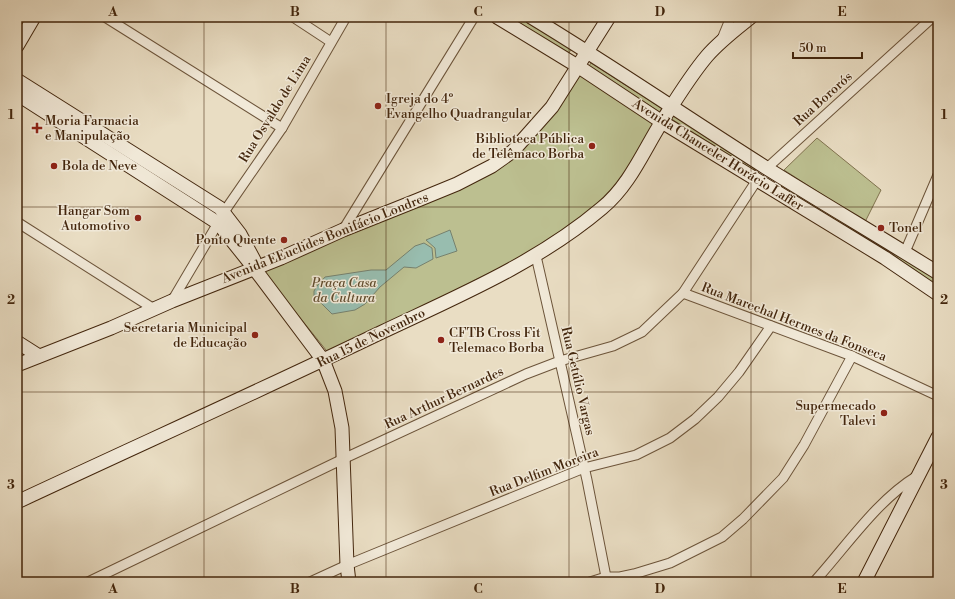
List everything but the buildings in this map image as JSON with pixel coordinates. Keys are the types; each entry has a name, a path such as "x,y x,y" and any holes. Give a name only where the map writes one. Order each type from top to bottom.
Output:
{"main road":[{"path":"17,46 34,17"},
{"name":"Avenida Chanceler Horácio Laffer","path":"498,17 579,67 662,122 884,258 938,294"},
{"name":"Avenida Chanceler Horácio Laffer","path":"532,17 588,51 767,168 906,252 938,274"},
{"name":"Avenida EEuclides Bonifácio Londres","path":"17,365 111,328 172,301 457,184 492,166 508,155 530,133 552,107 579,67 609,17"},
{"name":"Rua 15 de Novembro","path":"17,502 323,360 494,278 536,256 603,208 617,194 630,177 662,122 706,57 722,39 751,17"},
{"path":"17,80 216,205 221,217 254,268 323,360 335,391 342,428 347,565 349,582"},
{"path":"17,94 221,217"},
{"path":"17,342 39,356"},
{"path":"864,582 938,437"}],"street":[{"path":"105,17 282,128"},
{"path":"293,17 331,42"},
{"name":"Rua Osvaldo de Lima","path":"172,301 221,217 282,128 346,17"},
{"path":"343,230 474,17"},
{"path":"722,39 731,17"},
{"name":"Rua Bororós","path":"767,168 933,17"},
{"path":"906,252 938,175"},
{"name":"Rua Arthur Bernardes","path":"88,582 343,459 519,378 560,361 613,346 642,332 683,293 757,180"},
{"path":"17,222 154,309"},
{"name":"Rua Getúlio Vargas","path":"536,256 584,468 606,579"},
{"name":"Rua Marechal Hermes da Fonseca","path":"683,293 852,356 938,396"},
{"name":"Rua Delfim Moreira","path":"310,582 347,565 584,468 636,455 670,438 695,419 718,397 771,326"},
{"path":"590,582 634,574 670,563 722,537 744,519 783,478 804,445 852,356"},
{"path":"814,582 879,508 904,484 918,476"}],"green space":[{"path":"510,17 518,17 571,49 569,53"},
{"path":"591,63 663,109 661,113 589,66"},
{"name":"Praça Casa da Cultura","path":"582,72 657,124 616,191 547,245 330,355 260,268 489,174 526,147 562,103"},
{"path":"672,115 755,168 754,171 670,118"},
{"path":"817,138 881,190 865,222 784,170"},
{"path":"780,183 938,276 938,292 893,254 778,186"}],"shaded area":[{"path":"450,230 457,251 436,258 435,248 426,240"},
{"path":"424,243 432,248 433,259 416,268 404,267 380,287 365,304 355,310 332,314 314,296 314,291 325,277 371,270 386,270 415,246"}],"place":[{"name":"Igreja do 4º Evangelho Quadrangular","path":"378,106"},
{"name":"Moria Farmacia e Manipulação","path":"37,128"},
{"name":"Biblioteca Pública de Telêmaco Borba","path":"592,146"},
{"name":"Bola de Neve","path":"54,166"},
{"name":"Hangar Som Automotivo","path":"138,218"},
{"name":"Tonel","path":"881,228"},
{"name":"Ponto Quente","path":"284,240"},
{"name":"Secretaria Municipal de Educação","path":"255,335"},
{"name":"CFTB Cross Fit Telemaco Borba","path":"441,340"},
{"name":"Supermecado Talevi","path":"884,413"}]}
